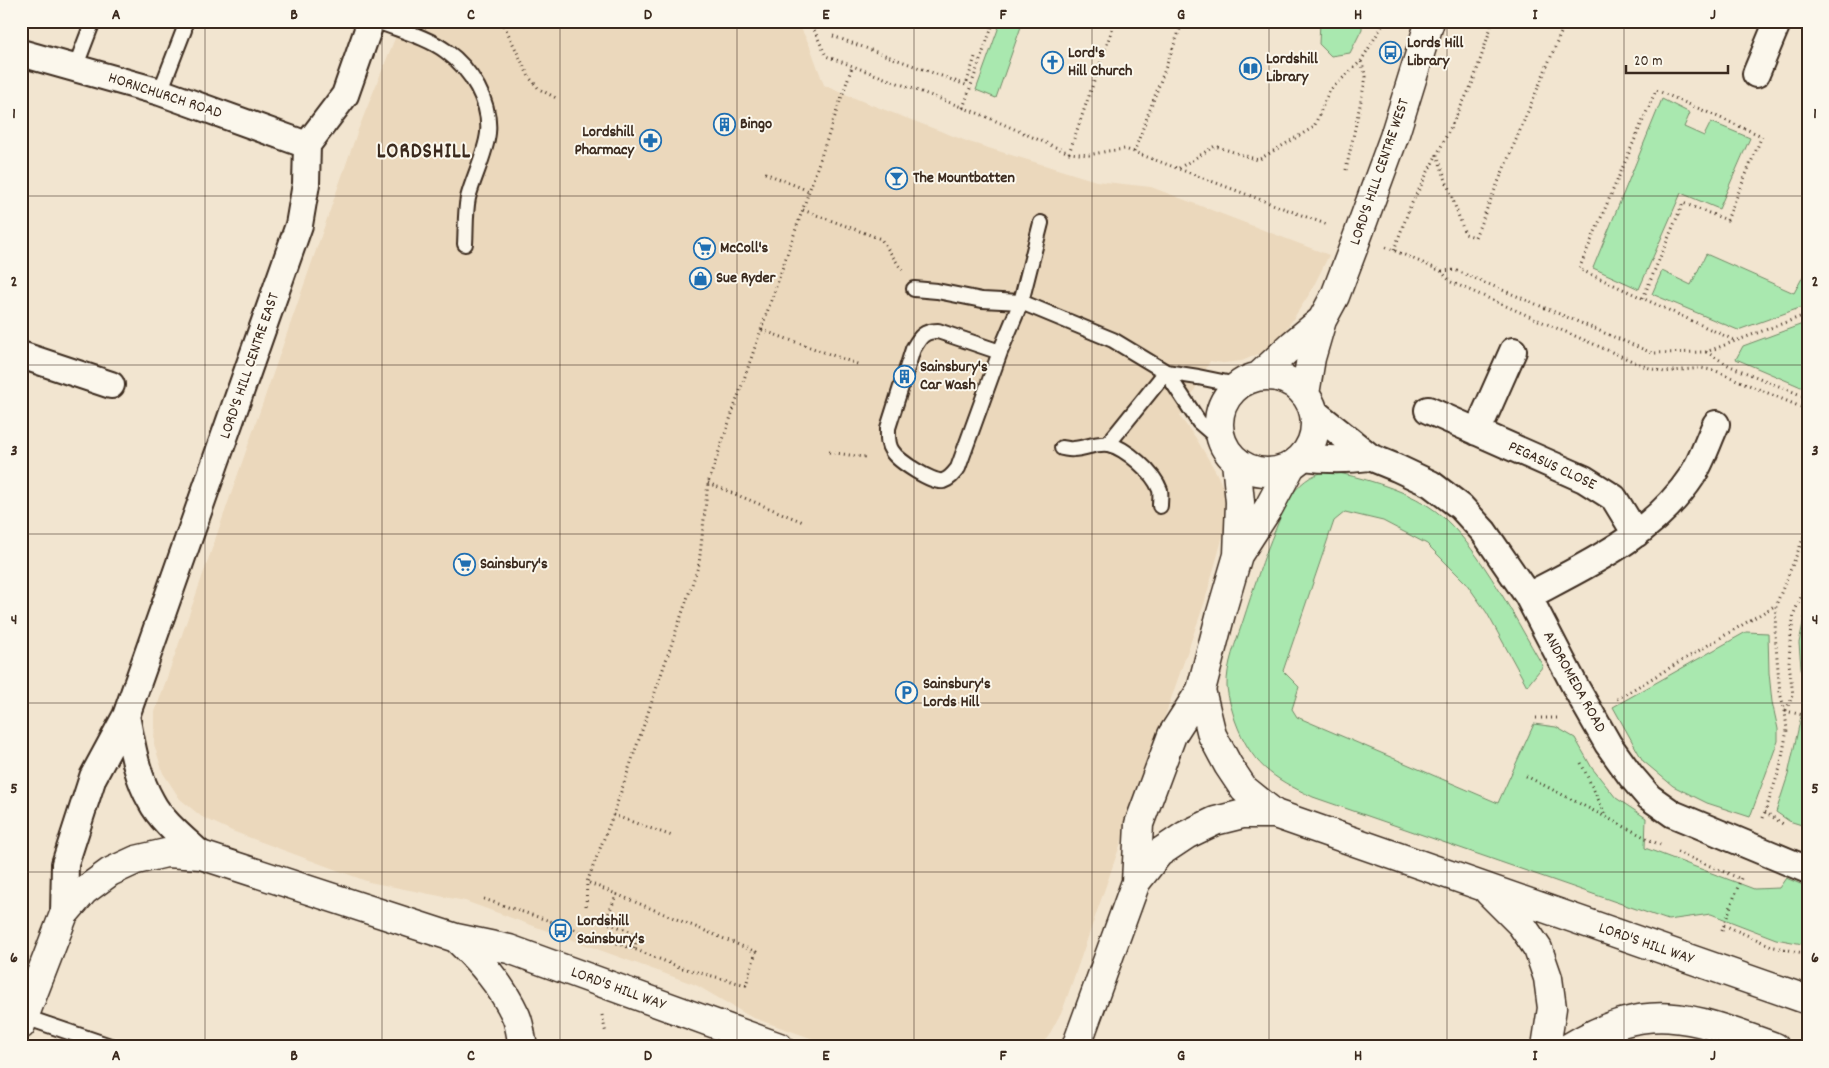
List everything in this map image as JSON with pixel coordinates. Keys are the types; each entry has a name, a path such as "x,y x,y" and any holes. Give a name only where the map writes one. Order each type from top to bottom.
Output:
{"street":[{"path":"307,145 345,95 372,21"},
{"name":"LORD'S HILL CENTRE WEST","path":"1310,403 1311,358 1322,320 1335,296 1394,137 1430,21"},
{"path":"1756,74 1778,21"},
{"name":"HORNCHURCH ROAD","path":"21,53 160,92 307,145"},
{"name":"LORD'S HILL CENTRE EAST","path":"64,914 65,864 93,777 126,716 299,225 306,184 307,145"},
{"name":"LORD'S HILL CENTRE WEST","path":"1248,381 1322,320"},
{"path":"1477,432 1513,351"},
{"path":"21,355 111,385"},
{"path":"1076,1047 1136,882 1140,824 1172,735 1201,690 1238,555 1240,502 1229,451 1218,426 1220,411 1227,396 1248,381 1272,376 1285,379 1296,385 1310,403 1316,428 1312,444 1296,462 1270,507 1238,555"},
{"name":"ANDROMEDA ROAD","path":"1310,403 1370,457 1431,484 1461,507 1484,532 1528,596 1608,744 1649,797 1673,814 1808,870"},
{"name":"PEGASUS CLOSE","path":"1428,410 1584,479 1614,498 1636,534"},
{"path":"1528,596 1609,554 1667,509 1693,475 1716,424"},
{"path":"1229,451 1248,469 1262,473 1276,472 1296,462"},
{"name":"ANDROMEDA ROAD","path":"1296,462 1370,457"},
{"path":"1201,690 1212,735 1228,765 1244,789 1275,814"},
{"path":"126,716 138,774 151,803 173,829 201,855"},
{"path":"1136,882 1160,853 1186,834 1215,821 1243,814 1275,814"},
{"name":"LORD'S HILL WAY","path":"1275,814 1808,1000"},
{"name":"LORD'S HILL WAY","path":"23,1021 64,914 84,891 110,872 136,860 166,853 201,855 456,938 509,949 779,1047"},
{"path":"1485,888 1521,924 1538,949 1548,978 1552,1008 1546,1047"},
{"path":"456,938 483,965 502,990 517,1017 523,1047"},
{"path":"1570,1047 1592,1033 1619,1023 1647,1017 1680,1018 1708,1024 1775,1047"}],"lane":[{"path":"75,68 93,21"},
{"path":"376,21 419,37 446,51 463,66 479,89 488,112 488,134 468,200 465,244"},
{"path":"160,92 184,30"},
{"path":"1000,352 938,331 928,331 919,339 913,349 888,428 890,449 895,455 916,471 939,481 945,481 958,468 982,420 1000,352 1021,302 1041,223"},
{"path":"914,289 937,291 982,300 1021,302 1113,340 1166,372 1248,381"},
{"path":"1108,444 1166,372"},
{"path":"1166,372 1199,422 1229,451"},
{"path":"1062,448 1073,450 1108,444 1120,449 1140,462 1156,482 1160,491 1160,506"},
{"path":"23,1021 113,1047"}],"path":[{"path":"502,21 529,77 539,90 558,98"},
{"path":"810,21 826,56 980,114 1070,153 1089,155 1126,149 1336,228"},
{"path":"963,108 994,21"},
{"path":"1070,153 1115,21"},
{"path":"1134,152 1183,21"},
{"path":"1179,168 1215,146 1258,160 1314,127 1329,91 1361,61 1384,21"},
{"path":"1394,250 1410,207 1473,82 1493,21"},
{"path":"1437,155 1465,234 1475,237 1566,21"},
{"path":"832,36 966,85 975,57"},
{"path":"1344,178 1366,77 1361,61"},
{"path":"586,906 587,882 613,815 699,564 708,483 852,67"},
{"path":"1643,298 1684,203 1727,220 1762,136 1656,90 1579,268 1643,298 1736,341"},
{"path":"765,173 809,191"},
{"path":"803,210 881,239 914,289"},
{"path":"1386,246 1441,271 1451,282 1646,367 1664,372 1701,368 1716,371 1808,410"},
{"path":"1441,271 1456,270 1652,353 1706,352 1808,314"},
{"path":"762,330 860,365"},
{"path":"1706,352 1730,366 1808,398"},
{"path":"829,452 863,457 890,449"},
{"path":"708,483 803,522"},
{"path":"1762,821 1780,768 1787,730 1785,711 1780,693 1775,634 1776,605 1808,526"},
{"path":"1785,711 1793,695 1789,663 1794,613 1808,581"},
{"path":"1536,718 1556,717 1568,727 1737,630 1776,605"},
{"path":"1785,711 1808,716"},
{"path":"1581,761 1607,818"},
{"path":"1526,776 1664,847"},
{"path":"613,815 672,836"},
{"path":"1673,850 1742,877 1722,931"},
{"path":"484,899 634,949 682,968 746,985 756,952 587,882"},
{"path":"617,894 605,922 638,934 634,949"},
{"path":"1724,925 1774,947 1808,954"},
{"path":"602,1013 606,1034"}],"shaded area":[{"path":"402,21 797,21 809,44 824,85 969,142 1096,181 1151,187 1329,255 1310,293 1282,336 1265,351 1242,361 1223,363 1210,361 1180,417 1196,438 1216,472 1226,494 1228,507 1223,536 1204,604 1063,1009 1048,1037 1038,1047 836,1047 751,1017 696,985 465,901 369,882 232,831 202,817 180,799 163,773 154,744 155,712 358,130"}],"green space":[{"path":"1001,21 1023,21 996,98 976,90"},
{"path":"1320,21 1362,21 1362,29 1350,53 1331,56 1319,44"},
{"path":"1662,99 1690,113 1684,127 1704,136 1711,122 1750,138 1719,209 1681,193 1639,289 1593,268"},
{"path":"1706,254 1794,293 1808,267 1808,305 1738,330 1652,294 1662,271 1691,285"},
{"path":"1808,322 1808,390 1736,359 1743,346"},
{"path":"1329,471 1354,476 1405,493 1427,505 1444,518 1461,535 1492,578 1543,666 1527,686 1487,613 1466,583 1427,544 1383,521 1345,512 1334,521 1283,671 1299,687 1292,709 1297,717 1498,803 1534,724 1556,727 1575,738 1592,768 1616,798 1646,818 1645,848 1754,889 1779,888 1786,878 1808,887 1808,945 1776,939 1711,914 1668,920 1313,797 1286,783 1265,768 1248,748 1235,720 1227,687 1230,662 1262,562 1286,503 1296,489 1311,477"},
{"path":"1808,609 1808,827 1789,821 1776,812 1788,775 1804,703 1799,643 1804,618"},
{"path":"1746,632 1768,633 1772,702 1778,729 1778,741 1750,817 1707,803 1673,786 1643,761 1613,707"}],"place":[{"name":"Lords Hill Library","path":"1391,52"},
{"name":"Lord's Hill Church","path":"1052,62"},
{"name":"Lordshill Library","path":"1250,68"},
{"name":"Bingo","path":"724,124"},
{"name":"Lordshill Pharmacy","path":"650,141"},
{"name":"The Mountbatten","path":"897,178"},
{"name":"McColl's","path":"704,248"},
{"name":"Sue Ryder","path":"700,278"},
{"name":"Sainsbury's Car Wash","path":"904,376"},
{"name":"Sainsbury's","path":"464,564"},
{"name":"Sainsbury's Lords Hill","path":"907,693"},
{"name":"Lordshill Sainsbury's","path":"561,930"}],"district":[{"name":"LORDSHILL","path":"424,153"}]}
